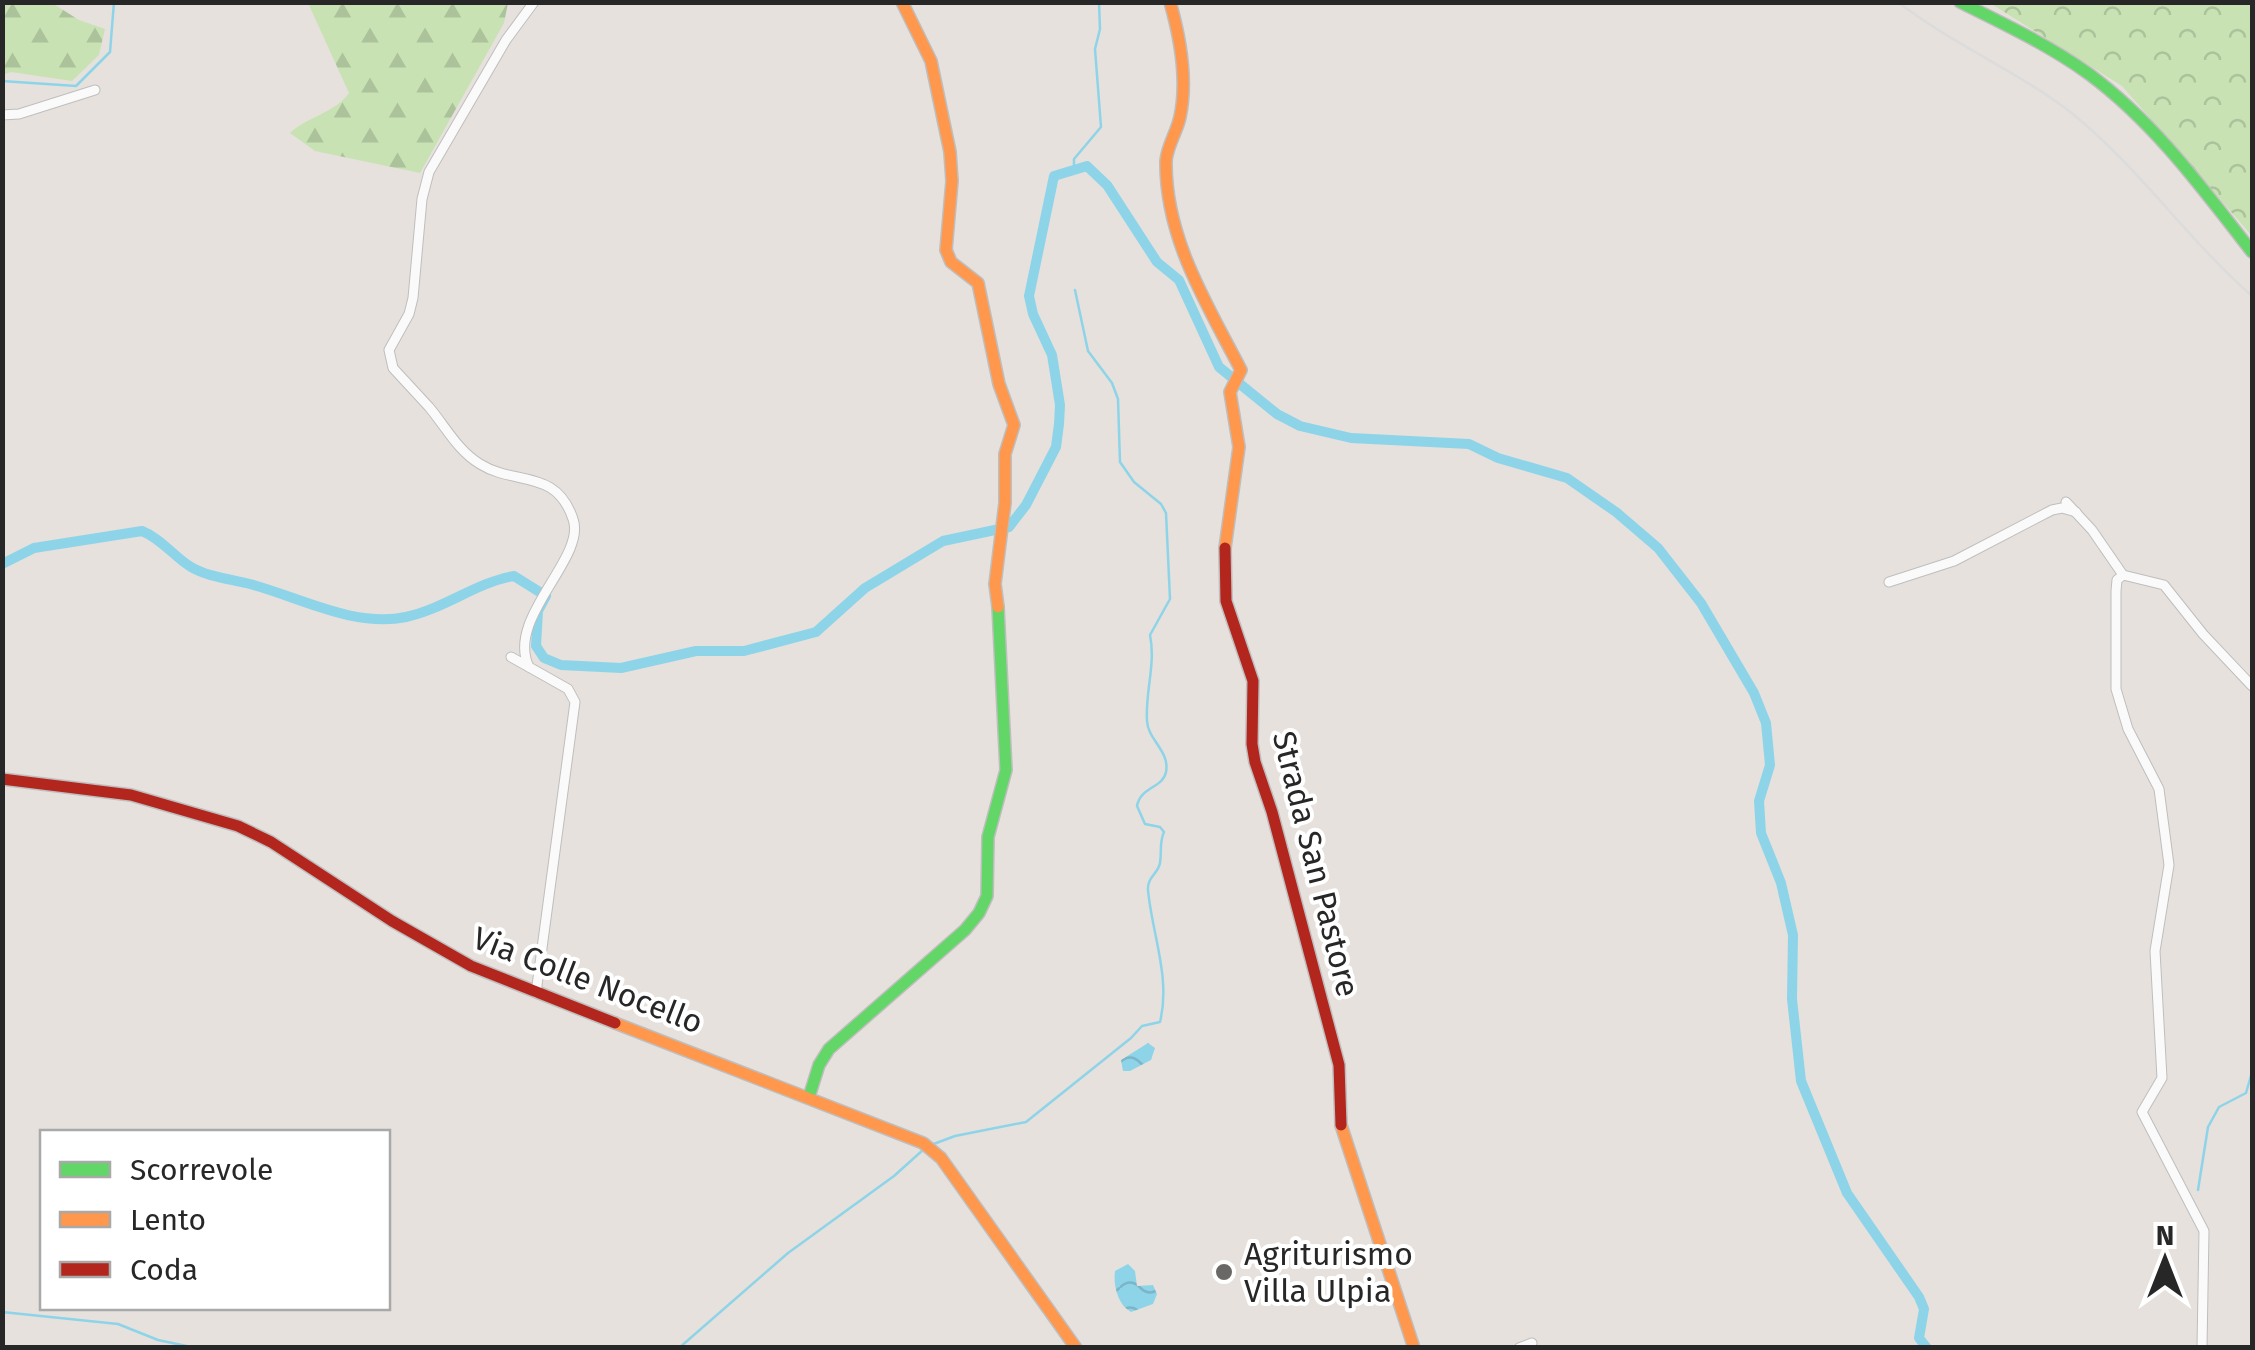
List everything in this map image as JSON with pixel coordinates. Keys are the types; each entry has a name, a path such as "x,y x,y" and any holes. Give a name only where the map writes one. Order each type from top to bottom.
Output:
{"street":[{"path":"529,667 524,653 531,622 573,537 575,524 571,514 546,484 496,472 472,459 393,368 388,354 412,304 422,199 429,172 506,40 534,2"},
{"path":"809,1097 819,1065 829,1049 965,930 986,899 988,842 1004,784 1007,756 995,589 1006,454 1014,420 998,380 978,283 951,262 946,250 952,181 950,152 931,61 902,2"},
{"name":"Strada San Pastore","path":"1170,2 1178,29 1184,89 1180,118 1166,157 1171,215 1184,258 1241,373 1231,388 1238,453 1223,571 1229,613 1253,682 1253,754 1340,1065 1343,1134 1414,1348"},
{"path":"1960,2 2066,58 2107,90 2168,147 2252,252"},
{"path":"2,114 19,114 95,90"},
{"path":"2066,502 2123,575 2164,585 2252,686"},
{"path":"1889,582 1954,560 2052,510 2076,512"},
{"path":"2123,575 2116,591 2116,689 2128,729 2159,789 2169,865 2155,950 2162,1078 2142,1112 2204,1231 2202,1348"},
{"path":"510,657 568,689 574,702 536,993"},
{"name":"Via Colle Nocello","path":"2,778 131,795 243,828 444,952 536,993 916,1139 933,1150 1076,1348"},
{"path":"1519,1348 1532,1343"}],"green space":[{"path":"3,2 52,3 79,20 105,29 99,55 72,81 11,72 3,75"},
{"path":"308,3 508,3 504,23 420,173 315,151 290,133 349,93"},
{"path":"1990,3 2252,3 2252,236 2122,86"}],"water":[{"path":"1148,1043 1155,1048 1151,1060 1123,1071 1121,1060"},
{"path":"1128,1264 1135,1271 1137,1286 1153,1285 1157,1294 1153,1304 1131,1312 1120,1300 1115,1283 1115,1271"}],"waterway":[{"path":"2,81 76,86 110,52 114,2"},
{"path":"1074,169 1074,159 1101,127 1095,49 1100,29 1099,2"},
{"path":"2,564 34,548 142,531 205,573 327,610 386,619 420,613 514,576 546,596 538,611 536,646 544,658 561,665 621,668 696,651 744,651 816,632 865,588 943,541 1009,527 1026,505 1056,447 1060,405 1052,355 1029,296 1054,176 1087,166 1107,185 1157,262 1179,280 1219,367 1277,414 1300,426 1351,438 1469,444 1498,458 1567,478 1658,548 1701,603 1754,693 1766,723 1770,765 1759,801 1761,833 1781,883 1793,935 1792,999 1801,1081 1847,1193 1919,1297 1924,1309 1919,1338 1927,1348"},
{"path":"931,1145 955,1136 1026,1122 1142,1026 1160,1022 1163,1006 1162,972 1148,890 1160,863 1164,832 1160,827 1145,824 1137,806 1142,795 1161,781 1166,772 1165,758 1148,728 1147,710 1150,635 1170,599 1166,513 1120,462 1118,399 1112,383 1088,351 1075,290"},
{"path":"2198,1190 2208,1127 2219,1107 2246,1093 2252,1072"},
{"path":"679,1348 788,1253 894,1176 924,1149"},
{"path":"2,1312 118,1324 158,1340 196,1348"}],"railway":[{"path":"1898,2 2074,115 2121,158 2206,252 2252,296"}],"traffic: fast":[{"path":"1960,2 2058,54 2113,93 2176,157 2252,252"},
{"path":"809,1097 819,1065 829,1049 965,930 987,896 988,837 1006,770 998,607"}],"traffic: slow":[{"path":"902,2 931,61 950,152 952,181 946,250 951,262 978,283 999,384 1014,425 1005,454 1005,503 995,584 998,607"},
{"path":"1170,2 1183,74 1180,117 1166,161 1173,217 1190,270 1241,370 1230,392 1239,447 1225,548"},
{"path":"615,1023 923,1143 941,1158 1076,1348"},
{"path":"1341,1125 1414,1348"}],"traffic: jam":[{"path":"1225,548 1226,601 1253,681 1255,762 1272,812 1339,1065 1341,1125"},
{"path":"2,779 131,795 238,826 271,842 392,921 471,966 615,1023"}],"place":[{"name":"Agriturismo Villa Ulpia","path":"1224,1272"}]}
